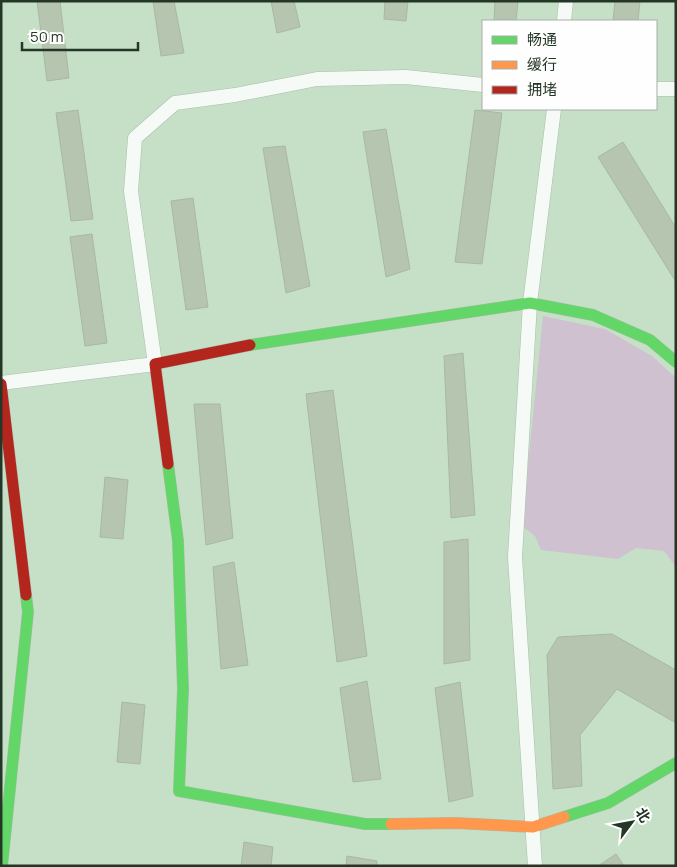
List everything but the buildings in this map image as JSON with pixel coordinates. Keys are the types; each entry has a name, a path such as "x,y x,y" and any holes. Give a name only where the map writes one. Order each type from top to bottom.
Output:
{"street":[{"path":"564,20 566,1"},
{"path":"482,85 406,77 317,79 175,103 134,138 131,191 178,541 183,689 179,791 365,824 455,823 533,827 608,803 676,764"},
{"path":"657,89 676,89"},
{"path":"535,866 515,558 530,303 554,110"},
{"path":"2,866 28,612 1,384 155,364 231,348 530,303 593,315 650,340 676,362"}],"shaded area":[{"path":"543,316 605,329 652,356 676,378 676,567 664,551 636,548 618,559 541,550 535,536 522,526"}],"traffic: fast":[{"path":"250,345 530,303 593,315 650,340 676,362"},
{"path":"168,464 178,541 183,689 179,791 365,824 391,824"},
{"path":"2,866 28,612 26,595"},
{"path":"564,817 608,803 676,763"}],"traffic: slow":[{"path":"391,824 455,823 533,827 564,817"}],"traffic: jam":[{"path":"168,464 155,364 250,345"},
{"path":"1,384 26,595"}]}
